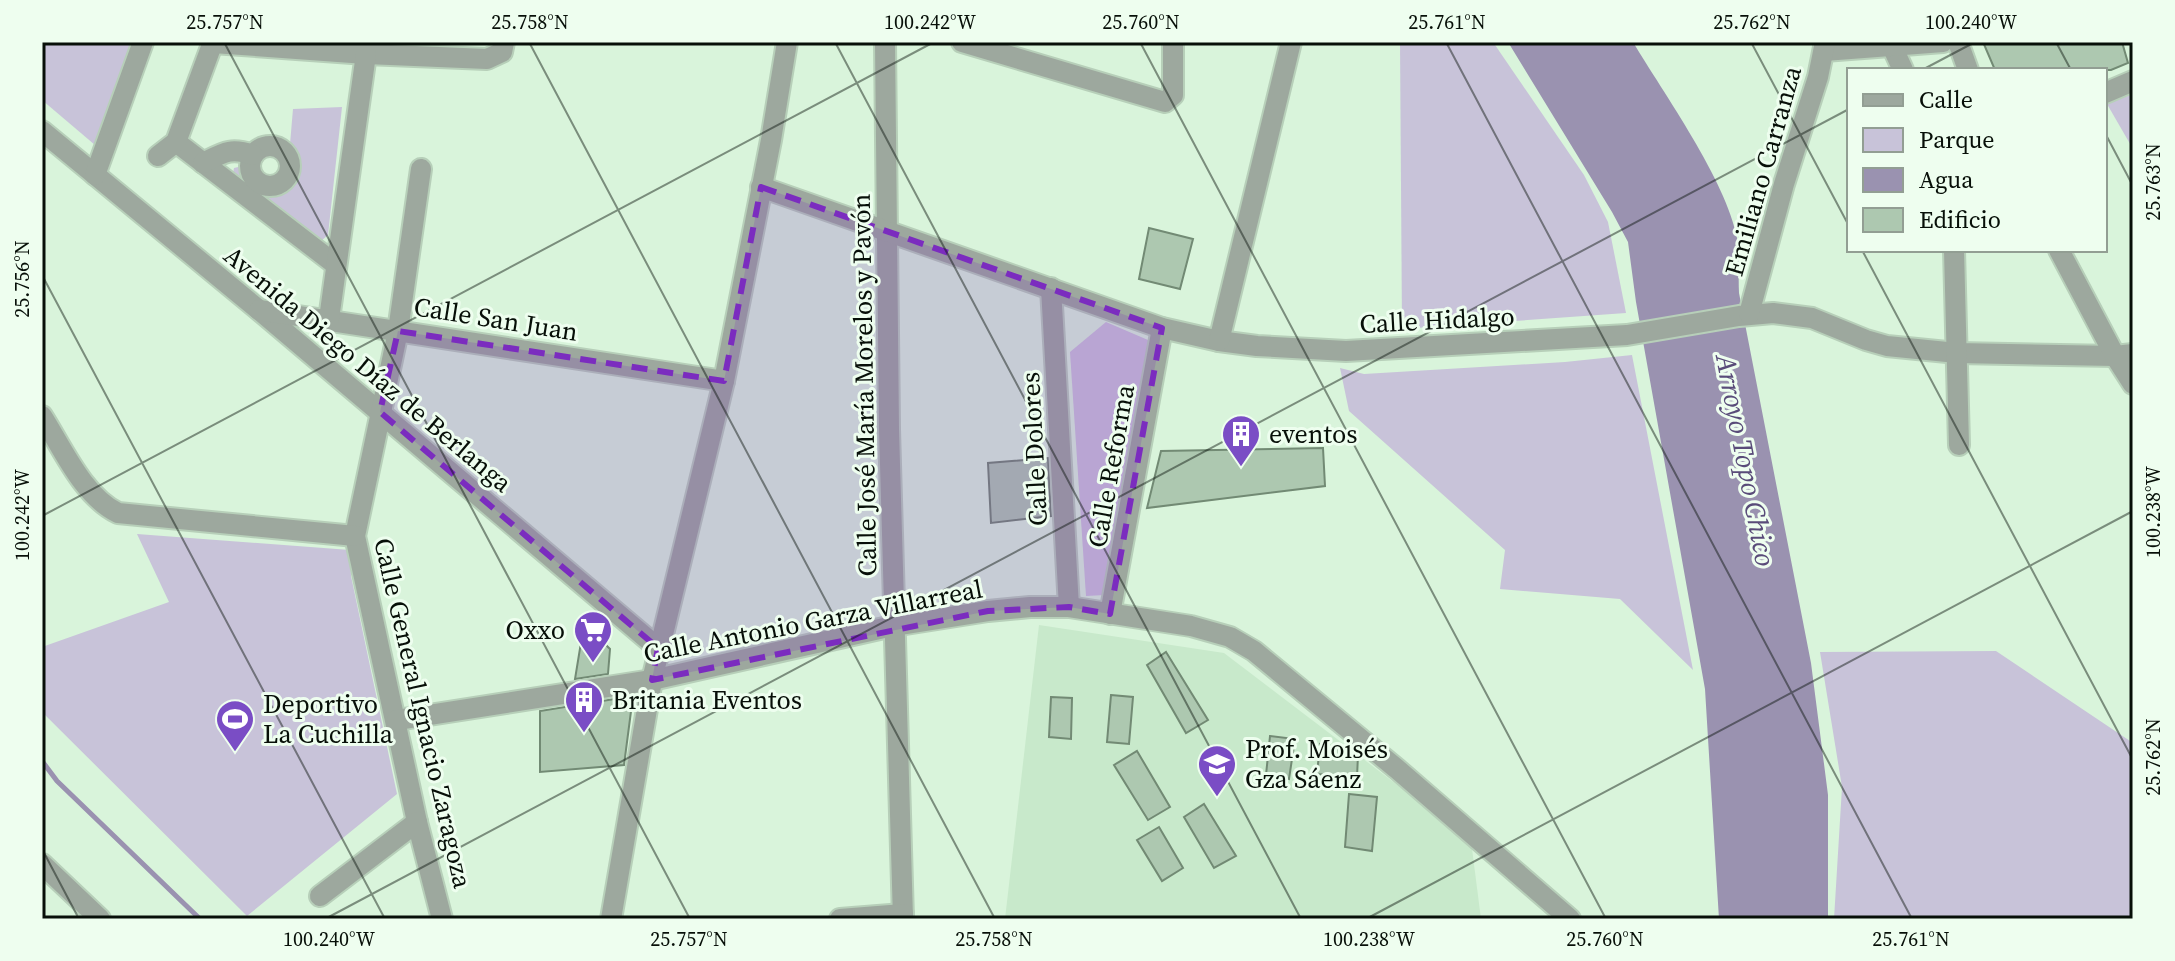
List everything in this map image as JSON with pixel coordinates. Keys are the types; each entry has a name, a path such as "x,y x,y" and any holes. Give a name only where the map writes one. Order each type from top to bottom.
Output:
{"street":[{"path":"95,175 143,42"},
{"path":"158,156 176,142 213,42 366,54 487,59 502,52 504,42"},
{"path":"611,919 658,648 724,381 787,42"},
{"name":"Calle José María Morelos y Pavón","path":"885,42 893,626 903,916"},
{"path":"962,42 1029,52 1165,102 1173,95 1173,42"},
{"path":"1219,341 1291,42"},
{"path":"1824,47 1943,42"},
{"path":"1958,42 1967,68"},
{"path":"1892,46 1902,68"},
{"name":"Emiliano Carranza","path":"1744,315 1818,77 1824,47"},
{"path":"329,319 366,54"},
{"path":"2107,92 2133,81"},
{"name":"Avenida Diego Díaz de Berlanga","path":"42,131 658,648"},
{"path":"176,142 335,264"},
{"path":"203,163 225,152 238,150 253,155"},
{"name":"Calle General Ignacio Zaragoza","path":"421,169 398,331 355,536 417,822 442,919"},
{"name":"Calle Hidalgo","path":"761,187 1162,328 1257,346 1346,351 1627,335 1744,315 1800,315 1887,346 1957,353 2124,355"},
{"path":"1954,252 1959,445"},
{"path":"2060,252 2124,355 2133,384"},
{"name":"Calle Dolores","path":"1051,288 1069,607"},
{"name":"Calle San Juan","path":"259,310 724,381"},
{"name":"Calle Reforma","path":"1110,614 1162,328"},
{"path":"42,416 92,493 104,506 118,513 355,536"},
{"name":"Calle Antonio Garza Villarreal","path":"397,720 652,680 893,626 988,611 1069,607 1210,630 1254,651 1397,769 1570,919"},
{"path":"320,896 417,822"},
{"path":"42,864 95,917"},
{"path":"840,919 903,916"}],"highlighted area":[{"path":"761,187 1162,328 1110,614 1069,607 988,611 652,680 658,648 380,412 398,331 724,381"}],"shaded area":[{"name":"Prof. Moisés Gza Sáenz","path":"1039,625 1224,653 1471,841 1481,919 1005,919"}],"green space":[{"path":"42,42 135,42 95,145 42,100"},
{"path":"1400,42 1493,42 1584,175 1608,222 1626,313 1402,329"},
{"path":"2133,94 2133,149 2107,104"},
{"path":"342,107 328,235 321,241 310,240 232,178 234,168 247,165 252,179 261,188 281,187 292,176 295,163 286,145 290,144 293,109"},
{"path":"1106,322 1155,343 1105,595 1086,596 1070,352"},
{"path":"1632,355 1693,670 1620,599 1500,589 1505,550 1349,411 1340,368 1364,374"},
{"name":"Deportivo La Cuchilla","path":"137,534 350,550 351,576 397,794 247,916 42,712 42,647 169,602"},
{"path":"1996,651 2133,743 2133,919 1834,919 1842,787 1820,652"}],"water":[{"name":"Arroyo Topo Chico","path":"1508,42 1633,42 1707,164 1731,215 1738,245 1739,293 1811,663 1828,795 1828,919 1719,919 1705,689 1628,242"}],"building":[{"path":"1983,42 2122,42 2128,63 2111,70 1994,68"},
{"path":"1149,228 1193,239 1180,289 1139,279"},
{"name":"eventos","path":"1323,448 1325,486 1147,508 1161,451"},
{"path":"1048,458 1051,516 991,523 988,463"},
{"name":"Oxxo","path":"584,624 610,649 608,674 575,679"},
{"path":"1166,652 1208,720 1186,733 1147,665"},
{"path":"1111,695 1133,697 1129,744 1107,742"},
{"name":"Britania Eventos","path":"633,696 624,765 540,772 540,711"},
{"path":"1051,697 1072,698 1071,739 1049,737"},
{"path":"1270,736 1295,739 1289,779 1266,775"},
{"path":"1320,744 1358,755 1357,777 1317,774"},
{"path":"1137,751 1170,807 1148,820 1114,765"},
{"path":"1349,794 1377,797 1372,851 1345,847"},
{"path":"1204,804 1236,856 1214,868 1184,817"},
{"path":"1159,827 1183,868 1162,881 1137,840"}],"waterway":[{"path":"42,761 57,781 200,919"}],"place":[{"name":"eventos","path":"1241,468"},
{"name":"Oxxo","path":"593,664"},
{"name":"Britania Eventos","path":"584,734"},
{"name":"Deportivo La Cuchilla","path":"235,753"},
{"name":"Prof. Moisés Gza Sáenz","path":"1217,798"}]}
